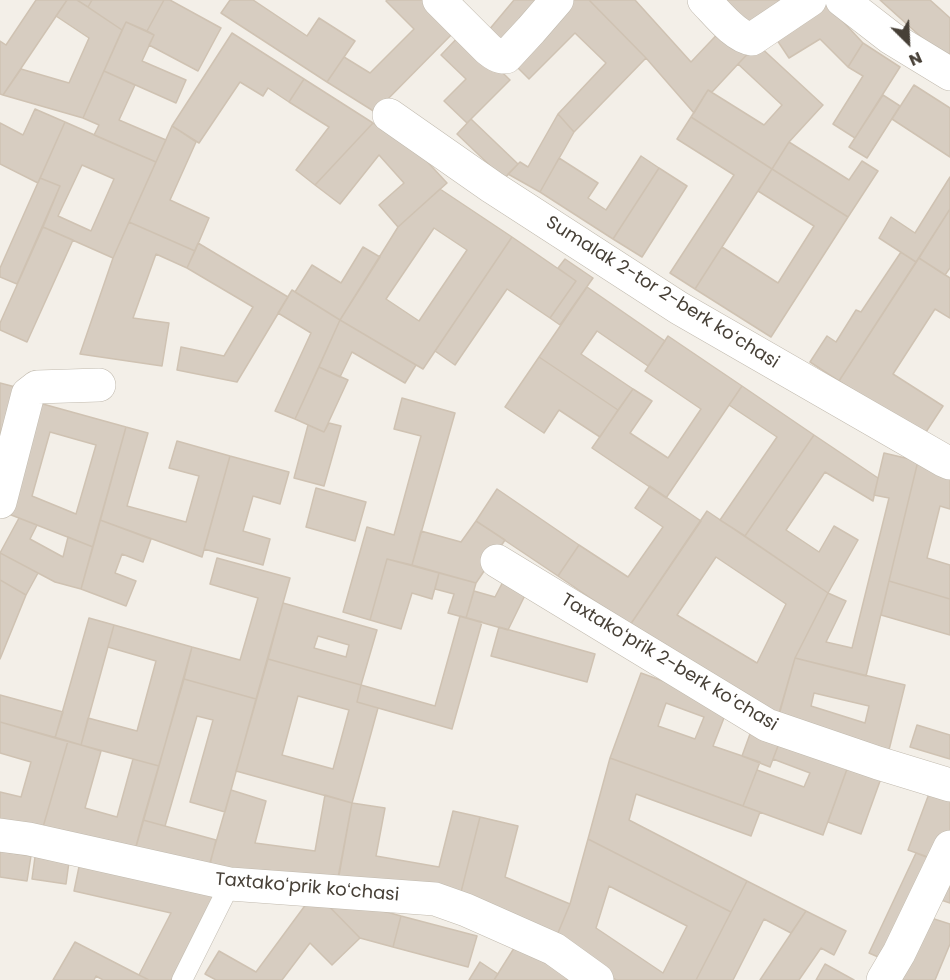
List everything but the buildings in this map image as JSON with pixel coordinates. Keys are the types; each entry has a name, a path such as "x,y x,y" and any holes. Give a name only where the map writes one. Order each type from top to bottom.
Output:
{"street":[{"path":"439,0 488,49 500,57 506,57 557,0"},
{"path":"704,0 736,32 745,38 752,39 810,0"},
{"path":"842,0 891,38 950,74"},
{"name":"Sumalak 2-tor 2-berk koʻchasi","path":"389,115 492,187 679,308 948,457"},
{"path":"0,502 28,394 37,387 99,385"},
{"name":"Taxtakoʻprik 2-berk koʻchasi","path":"497,561 767,725 950,785"},
{"name":"Taxtakoʻprik koʻchasi","path":"0,835 29,839 230,884 435,899 466,910 554,949 597,980"},
{"path":"883,980 899,953 950,847"}],"lane":[{"path":"182,980 230,884"}]}
